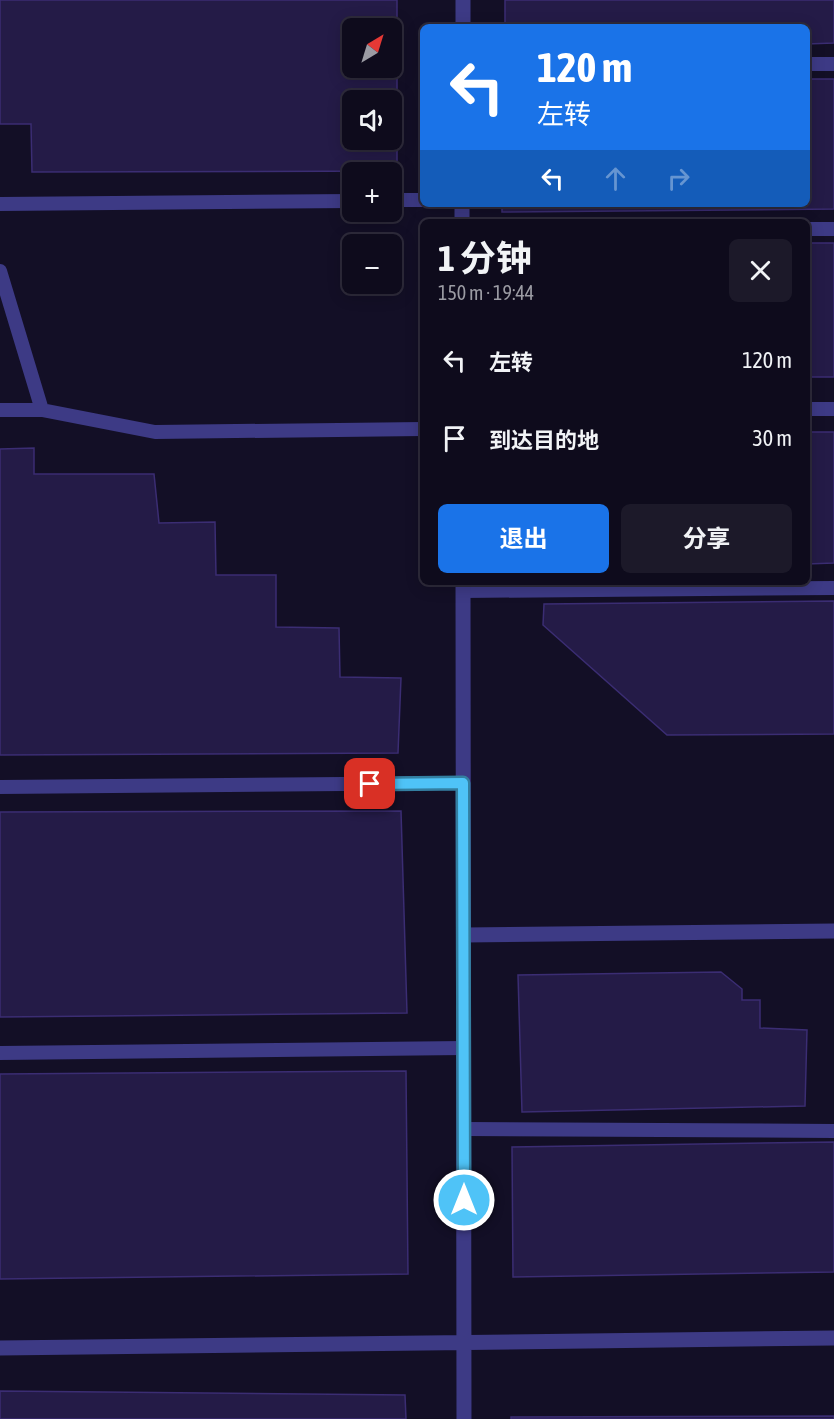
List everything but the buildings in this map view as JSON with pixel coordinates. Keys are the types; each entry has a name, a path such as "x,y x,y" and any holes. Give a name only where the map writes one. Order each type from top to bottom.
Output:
{"street":[{"path":"463,0 463,24"},
{"path":"463,586 465,1419"},
{"path":"464,935 834,931"},
{"path":"0,1348 834,1338"}],"lane":[{"path":"810,64 834,64"},
{"path":"402,200 420,200"},
{"path":"0,204 342,201"},
{"path":"810,229 834,229"},
{"path":"0,271 42,410"},
{"path":"810,409 834,409"},
{"path":"0,410 42,410 155,432 420,429"},
{"path":"463,586 834,588"},
{"path":"0,787 463,783"},
{"path":"0,1053 464,1048"},
{"path":"465,1129 834,1131"}],"route":[{"path":"370,784 463,783 464,1200"}]}
